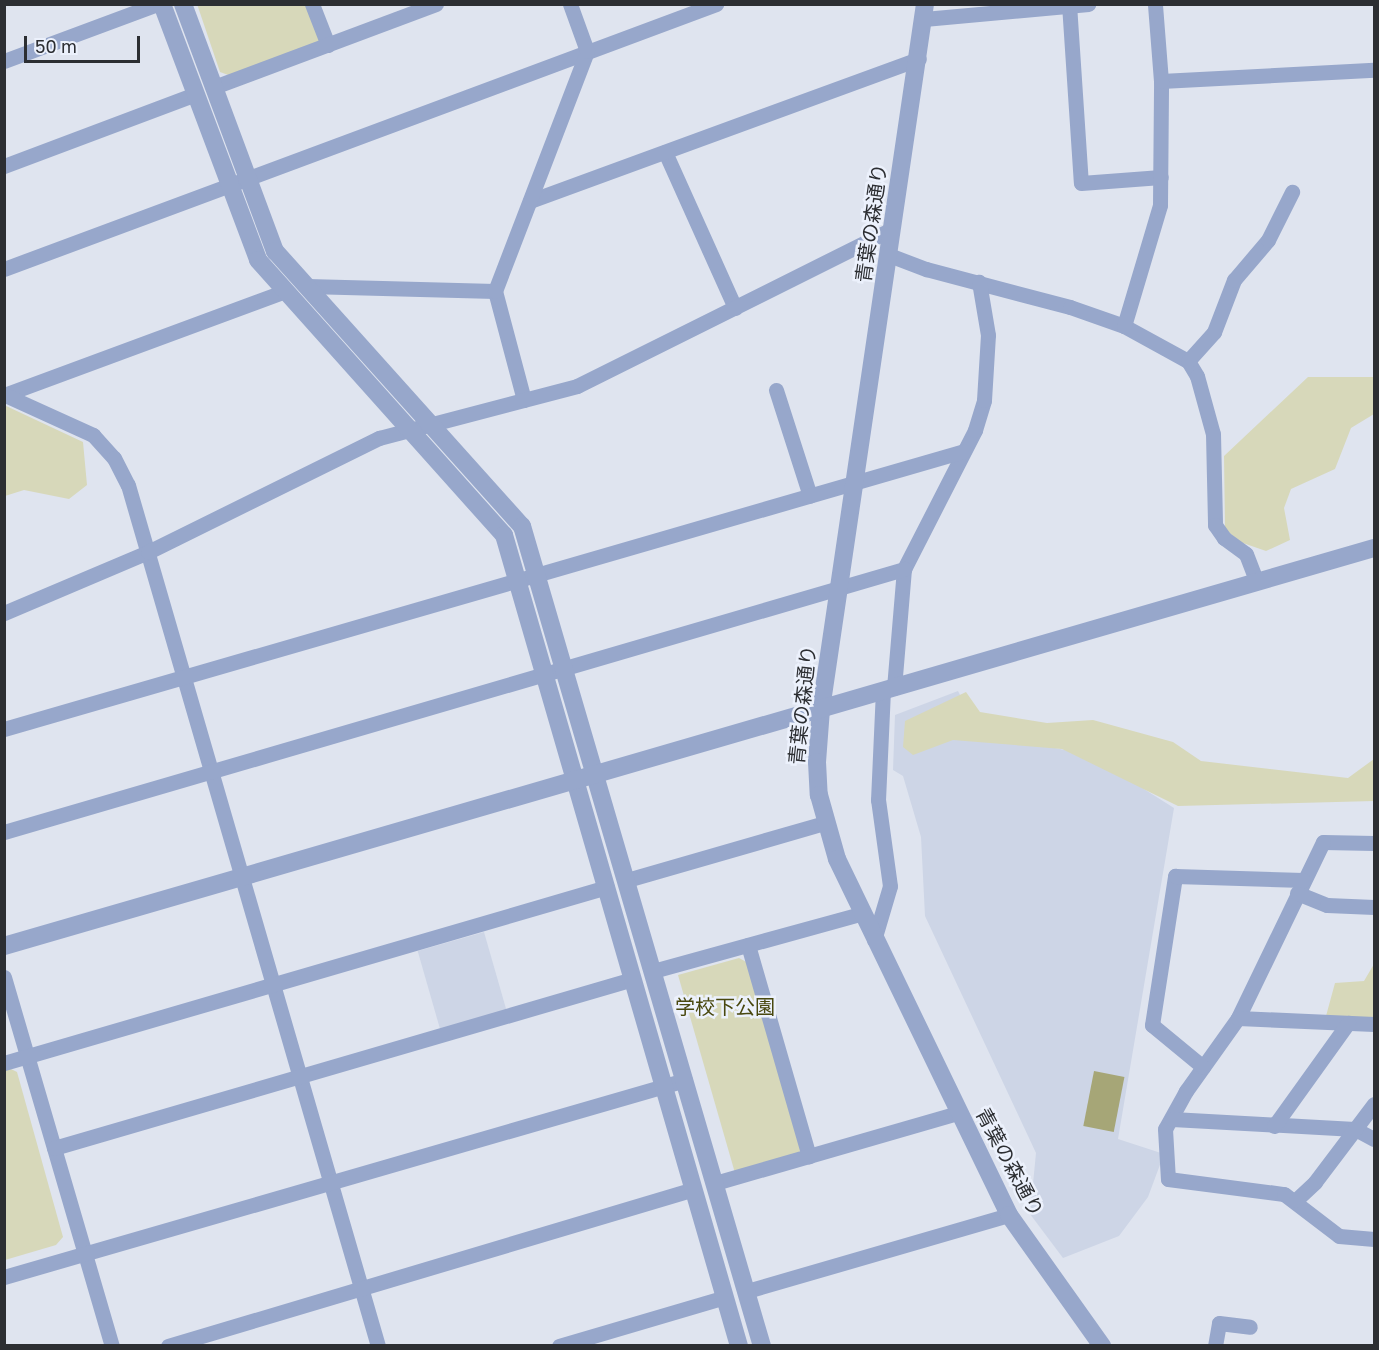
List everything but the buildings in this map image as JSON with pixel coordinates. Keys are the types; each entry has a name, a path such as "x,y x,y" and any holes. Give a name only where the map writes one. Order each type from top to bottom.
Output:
{"street":[{"path":"4,61 157,4"},
{"path":"162,4 258,260 504,535 739,1346"},
{"path":"183,4 275,251 522,526 762,1346"},
{"path":"312,4 328,45"},
{"path":"214,87 436,4"},
{"path":"524,400 495,291 587,51 570,4"},
{"path":"4,269 716,4"},
{"path":"925,12 1088,4"},
{"path":"1124,326 1160,205 1161,81 1155,4"},
{"path":"1069,6 1081,183 1161,177"},
{"name":"青葉の森通り","path":"925,12 821,709 817,762 824,823 874,939 1009,1215 1102,1346"},
{"path":"530,201 919,59"},
{"path":"1161,81 1374,70"},
{"path":"4,166 196,94"},
{"path":"665,152 735,308"},
{"path":"1188,361 1214,332 1234,280 1268,240 1292,192"},
{"path":"4,613 148,552 379,438 578,386 892,229"},
{"path":"889,255 926,269 979,282 1124,326 1188,361 1197,376 1213,434 1215,525 1224,538 1246,554 1257,582"},
{"path":"874,939 890,886 878,800 904,569 964,451 984,400 988,354 987,314 979,282"},
{"path":"307,286 495,291"},
{"path":"5,395 285,291"},
{"path":"776,390 810,496"},
{"path":"5,395 93,435 114,458 128,485 244,875 378,1346"},
{"path":"4,729 964,451"},
{"path":"4,946 244,875 597,776 1374,548"},
{"path":"4,832 904,569"},
{"path":"627,880 824,823"},
{"path":"1374,843 1323,842 1238,1018 1203,1067 1165,1129 1168,1179 1230,1185 1284,1194 1296,1200 1339,1236 1374,1239"},
{"path":"1203,1067 1152,1025 1175,876 1300,887 1327,905 1374,907"},
{"path":"4,1063 606,887"},
{"path":"653,971 863,913"},
{"path":"748,945 809,1156"},
{"path":"4,977 112,1346"},
{"path":"54,1148 633,979"},
{"path":"1238,1018 1374,1024"},
{"path":"1275,1126 1348,1023"},
{"path":"4,1276 685,1080"},
{"path":"1296,1200 1315,1182 1374,1104"},
{"path":"715,1183 958,1113"},
{"path":"1172,1119 1355,1129 1374,1139"},
{"path":"168,1346 362,1286 694,1189"},
{"path":"747,1291 1009,1215"},
{"path":"559,1346 725,1298"},
{"path":"1215,1346 1220,1323 1250,1327"}],"shaded area":[{"path":"958,691 979,733 1090,755 1174,808 1118,1139 1164,1154 1148,1197 1119,1236 1063,1258 1030,1214 1036,1153 925,916 921,837 903,776 893,770 895,715"},
{"path":"484,932 507,1012 441,1031 418,951"},
{"path":"1094,1071 1124,1077 1114,1132 1083,1126"}],"green space":[{"path":"197,4 309,5 321,38 318,45 231,76 220,72"},
{"path":"1308,377 1374,377 1374,414 1351,428 1335,469 1291,489 1284,508 1290,540 1266,551 1240,542 1225,529 1224,456"},
{"path":"4,405 83,442 87,485 69,499 24,490 5,496"},
{"path":"966,692 980,712 1047,723 1093,720 1173,742 1201,761 1348,778 1374,759 1374,801 1178,806 1062,749 953,740 913,755 903,747 905,721"},
{"name":"学校下公園","path":"739,958 752,965 803,1144 797,1157 735,1173 678,975"},
{"path":"1374,964 1374,1019 1326,1016 1335,983 1364,981"},
{"path":"9,1068 17,1072 63,1237 56,1245 5,1260 4,1069"}]}
